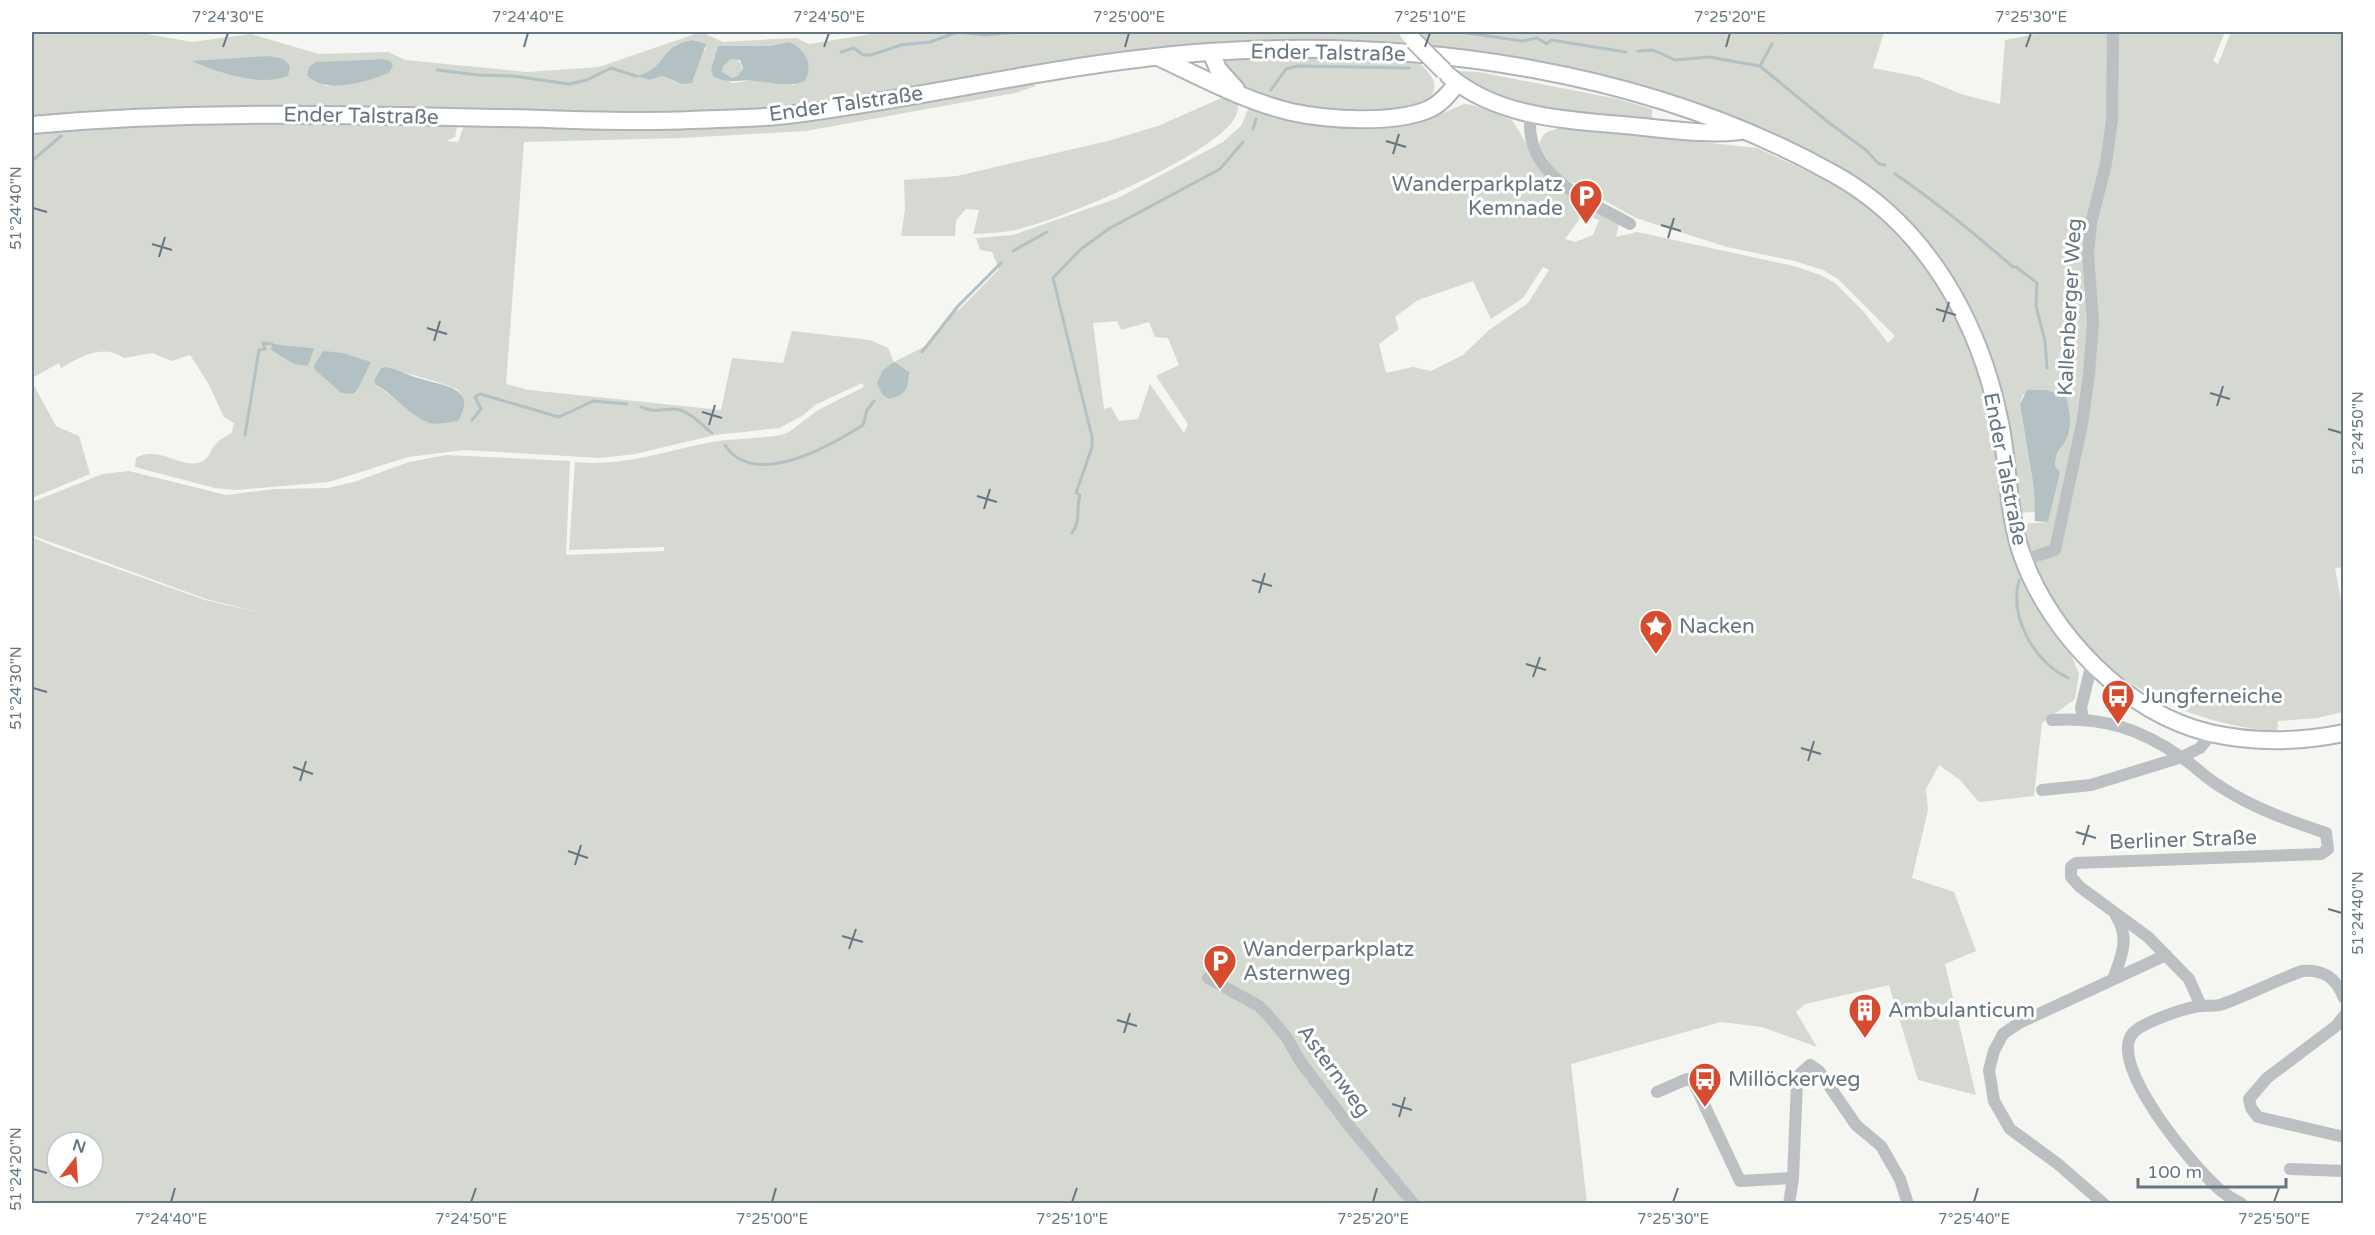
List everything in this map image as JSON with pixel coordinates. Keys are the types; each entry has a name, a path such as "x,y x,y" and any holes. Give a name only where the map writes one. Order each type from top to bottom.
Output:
{"main road":[{"path":"1411,36 1457,83 1493,102 1531,114 1709,133 1746,130"},
{"name":"Ender Talstraße","path":"32,124 99,118 263,114 683,121 805,113 1032,75 1211,52 1361,50 1480,62 1620,89 1746,130 1852,183 1889,212 1920,244 1947,283 1971,327 2000,421 2014,527 2024,560 2049,612 2076,648 2092,663 2143,702 2188,726 2212,733 2276,741 2343,733"},
{"path":"1211,52 1218,69 1244,96"},
{"path":"1159,58 1244,96 1292,112 1337,118 1389,118 1427,110 1447,97 1457,83"}],"street":[{"name":"Kallenberger Weg","path":"2024,560 2055,550 2082,424 2093,322 2088,254 2091,223 2106,164 2112,120 2113,32"},
{"path":"1531,114 1529,129 1533,147 1552,178 1630,224"},
{"path":"2083,718 2081,708 2092,663"},
{"name":"Berliner Straße","path":"2052,720 2083,718 2118,725 2146,735 2182,757 2220,787 2252,804 2326,833 2328,849 2321,854 2076,863 2071,867 2072,878 2080,887 2148,937 2189,979 2201,1006"},
{"path":"2042,789 2091,785 2182,757 2200,748 2212,733"},
{"path":"2113,910 2122,925 2125,946 2114,977"},
{"path":"2104,1203 2058,1164 2010,1129 1994,1101 1989,1071 2003,1034 2011,1028 2114,977 2166,955"},
{"path":"2242,1203 2220,1190 2203,1173 2160,1120 2136,1077 2127,1054 2128,1041 2139,1029 2187,1008 2220,1005 2276,981 2309,970 2326,974 2334,980 2343,998"},
{"name":"Asternweg","path":"1208,978 1259,1006 1267,1014 1287,1038 1300,1061 1350,1127 1414,1203"},
{"path":"2343,1016 2336,1026 2260,1084 2249,1099 2251,1108 2258,1117 2343,1137"},
{"path":"1789,1203 1793,1178 1797,1082 1800,1074 1810,1065 1819,1071 1856,1125 1881,1146 1900,1179 1908,1203"},
{"path":"1657,1092 1677,1081 1687,1079 1694,1083 1740,1182 1793,1178"},
{"path":"2290,1169 2343,1171"}],"shaded area":[{"path":"32,32 136,32 192,42 251,34 319,54 388,52 405,60 527,72 599,67 701,32 723,42 796,38 809,44 883,32 1398,32 1405,43 1216,43 1029,66 807,106 681,114 263,106 99,112 32,118","holes":["692,40 706,48 699,58 694,79 675,82 662,76 650,80 638,76 655,67 672,47","789,42 794,85 754,80 732,83 711,69 718,46 769,46","383,59 390,61 389,73 350,83 325,86 316,62"]},
{"path":"1417,32 1884,32 1873,68 1919,77 1964,95 2000,104 2005,40 2046,32 2225,32 2213,61 2218,64 2231,32 2343,32 2344,567 2335,568 2343,612 2343,712 2317,718 2278,721 2277,732 2210,719 2180,709 2150,695 2123,678 2075,633 2050,597 2036,566 2022,524 2048,522 2055,459 2067,437 2023,394 2020,404 2034,489 2035,512 2019,513 2003,421 1978,322 1955,280 1925,240 1879,196 1854,178 1799,147 1738,121 1433,49"},
{"path":"692,40 706,44 692,83 682,84 662,76 650,80 636,76 654,68 673,47"},
{"path":"789,42 800,49 809,69 805,81 780,84 729,81 713,76 711,69 718,46 769,46","holes":["731,59 740,60 743,68 738,76 732,78 722,72 723,66"]},
{"path":"269,56 283,59 290,66 288,76 265,80 252,79 227,74 192,61"},
{"path":"1361,57 1418,61 1433,80 1431,95 1419,104 1401,109 1354,112 1294,107 1272,101 1245,88 1233,79 1216,59"},
{"path":"732,58 739,61 742,68 739,75 732,78 725,75 722,68 725,61"},
{"path":"383,59 390,61 393,66 389,73 358,83 335,86 315,81 307,75 309,67 316,62"},
{"path":"1456,71 1479,72 1618,99 1652,109 1652,120 1578,112 1517,101 1490,93 1469,83"},
{"path":"1032,81 1036,86 1015,93 806,131 681,138 524,142 506,384 529,390 721,410 732,358 783,363 792,331 870,340 888,348 894,362 930,344 950,315 961,308 999,269 992,252 980,250 976,238 1013,235 1118,198 1223,142 1241,126 1249,107 1296,121 1373,127 1429,119 1464,104 1473,105 1512,120 1549,181 1619,224 1616,237 1637,232 1794,266 1820,275 1835,283 1864,312 1888,343 1895,336 1838,279 1823,270 1795,261 1727,247 1636,218 1557,174 1539,146 1547,132 1560,127 1757,148 1848,190 1883,218 1913,249 1942,286 1966,329 1994,423 2020,565 2039,612 2071,654 2079,674 2075,699 2042,723 2034,796 1979,802 1959,779 1939,765 1926,789 1928,810 1912,878 1954,892 1976,951 1945,964 1976,1095 1918,1080 1889,985 1805,1004 1796,1012 1817,1047 1762,1027 1721,1022 1571,1064 1587,1203 32,1203 32,537 205,600 262,613 206,599 34,536 32,502 103,474 129,471 226,495 275,489 328,488 354,482 409,462 446,455 570,461 566,555 664,551 664,547 569,550 575,462 627,460 712,442 781,435 789,432 818,410 864,387 862,383 815,405 802,416 779,428 715,435 635,454 600,458 464,450 408,457 329,482 236,490 215,488 135,467 136,458 144,454 161,455 193,464 201,462 218,442 232,432 234,423 224,417 208,383 190,355 172,361 152,353 124,358 108,352 92,353 61,368 59,363 32,378 32,132 189,123 451,123 457,127 455,137 446,141 458,142 465,123 681,127","holes":["1583,214 1599,220 1593,235 1575,242 1565,239","1543,267 1549,270 1528,303 1489,330 1463,355 1431,371 1413,367 1386,373 1379,344 1399,329 1395,317 1418,300 1473,281 1491,319 1523,298","1117,321 1121,330 1149,322 1155,337 1168,338 1179,365 1156,376 1188,424 1184,433 1150,384 1138,419 1119,421 1111,407 1104,409 1093,323","285,345 314,348 282,356 271,350","343,353 356,359 364,376 358,389 341,393 315,370","381,368 453,388 461,395 463,412 410,411 375,384 374,380"]},
{"path":"1226,96 1238,104 1233,121 1193,153 1129,187 1061,215 1010,231 973,234 979,210 966,209 956,220 955,236 901,236 905,209 904,180 957,176 1108,141 1158,126"},
{"path":"272,344 314,348 308,366 294,364 271,350"},
{"path":"323,351 343,353 371,362 358,389 353,394 341,393 315,370 314,366"},
{"path":"894,362 909,372 909,378 903,393 889,399 882,394 877,383 882,371"},
{"path":"386,367 456,390 462,395 464,402 458,421 432,424 415,415 375,384 374,380 381,368"},
{"path":"32,382 56,426 79,436 90,474 32,498"},
{"path":"2027,390 2046,390 2066,396 2069,411 2068,435 2055,461 2055,466 2060,472 2048,522 2035,521 2034,489 2020,404"}],"waterway":[{"path":"958,32 985,35 1018,32"},
{"path":"841,52 854,48 863,55 871,55 901,45 930,42 958,32"},
{"path":"1061,32 1089,32"},
{"path":"1461,32 1522,41 1537,38 1547,44 1551,40 1626,52"},
{"path":"1760,66 1772,44"},
{"path":"1638,51 1653,50 1675,60 1709,57 1760,66 1866,150 1879,164 1885,165"},
{"path":"1271,90 1286,69 1297,66 1409,68"},
{"path":"437,70 513,76 569,84 587,80 611,68 636,76"},
{"path":"1253,129 1256,119"},
{"path":"32,161 61,136"},
{"path":"1072,533 1077,520 1080,495 1076,493 1092,447 1092,437 1053,278 1081,249 1110,228 1220,169 1243,142"},
{"path":"1895,174 1926,196 2013,267 2037,283 2036,306 2045,341 2047,368"},
{"path":"1013,251 1047,232"},
{"path":"922,352 958,306 1001,263"},
{"path":"245,435 259,350 265,349 263,343 272,344"},
{"path":"472,420 481,409 475,397 480,394 559,417 593,401 627,404"},
{"path":"725,445 738,458 754,464 773,464 792,460 832,443 863,425 867,410 874,401"},
{"path":"641,407 654,410 679,410 694,418 712,433"},
{"path":"2019,580 2018,609 2027,637 2045,661 2068,678"}],"place":[{"name":"Wanderparkplatz Kemnade","path":"1586,225"},
{"name":"Nacken","path":"1656,655"},
{"name":"Jungferneiche","path":"2118,725"},
{"name":"Wanderparkplatz Asternweg","path":"1220,990"},
{"name":"Ambulanticum","path":"1865,1039"},
{"name":"Millöckerweg","path":"1705,1108"}]}
